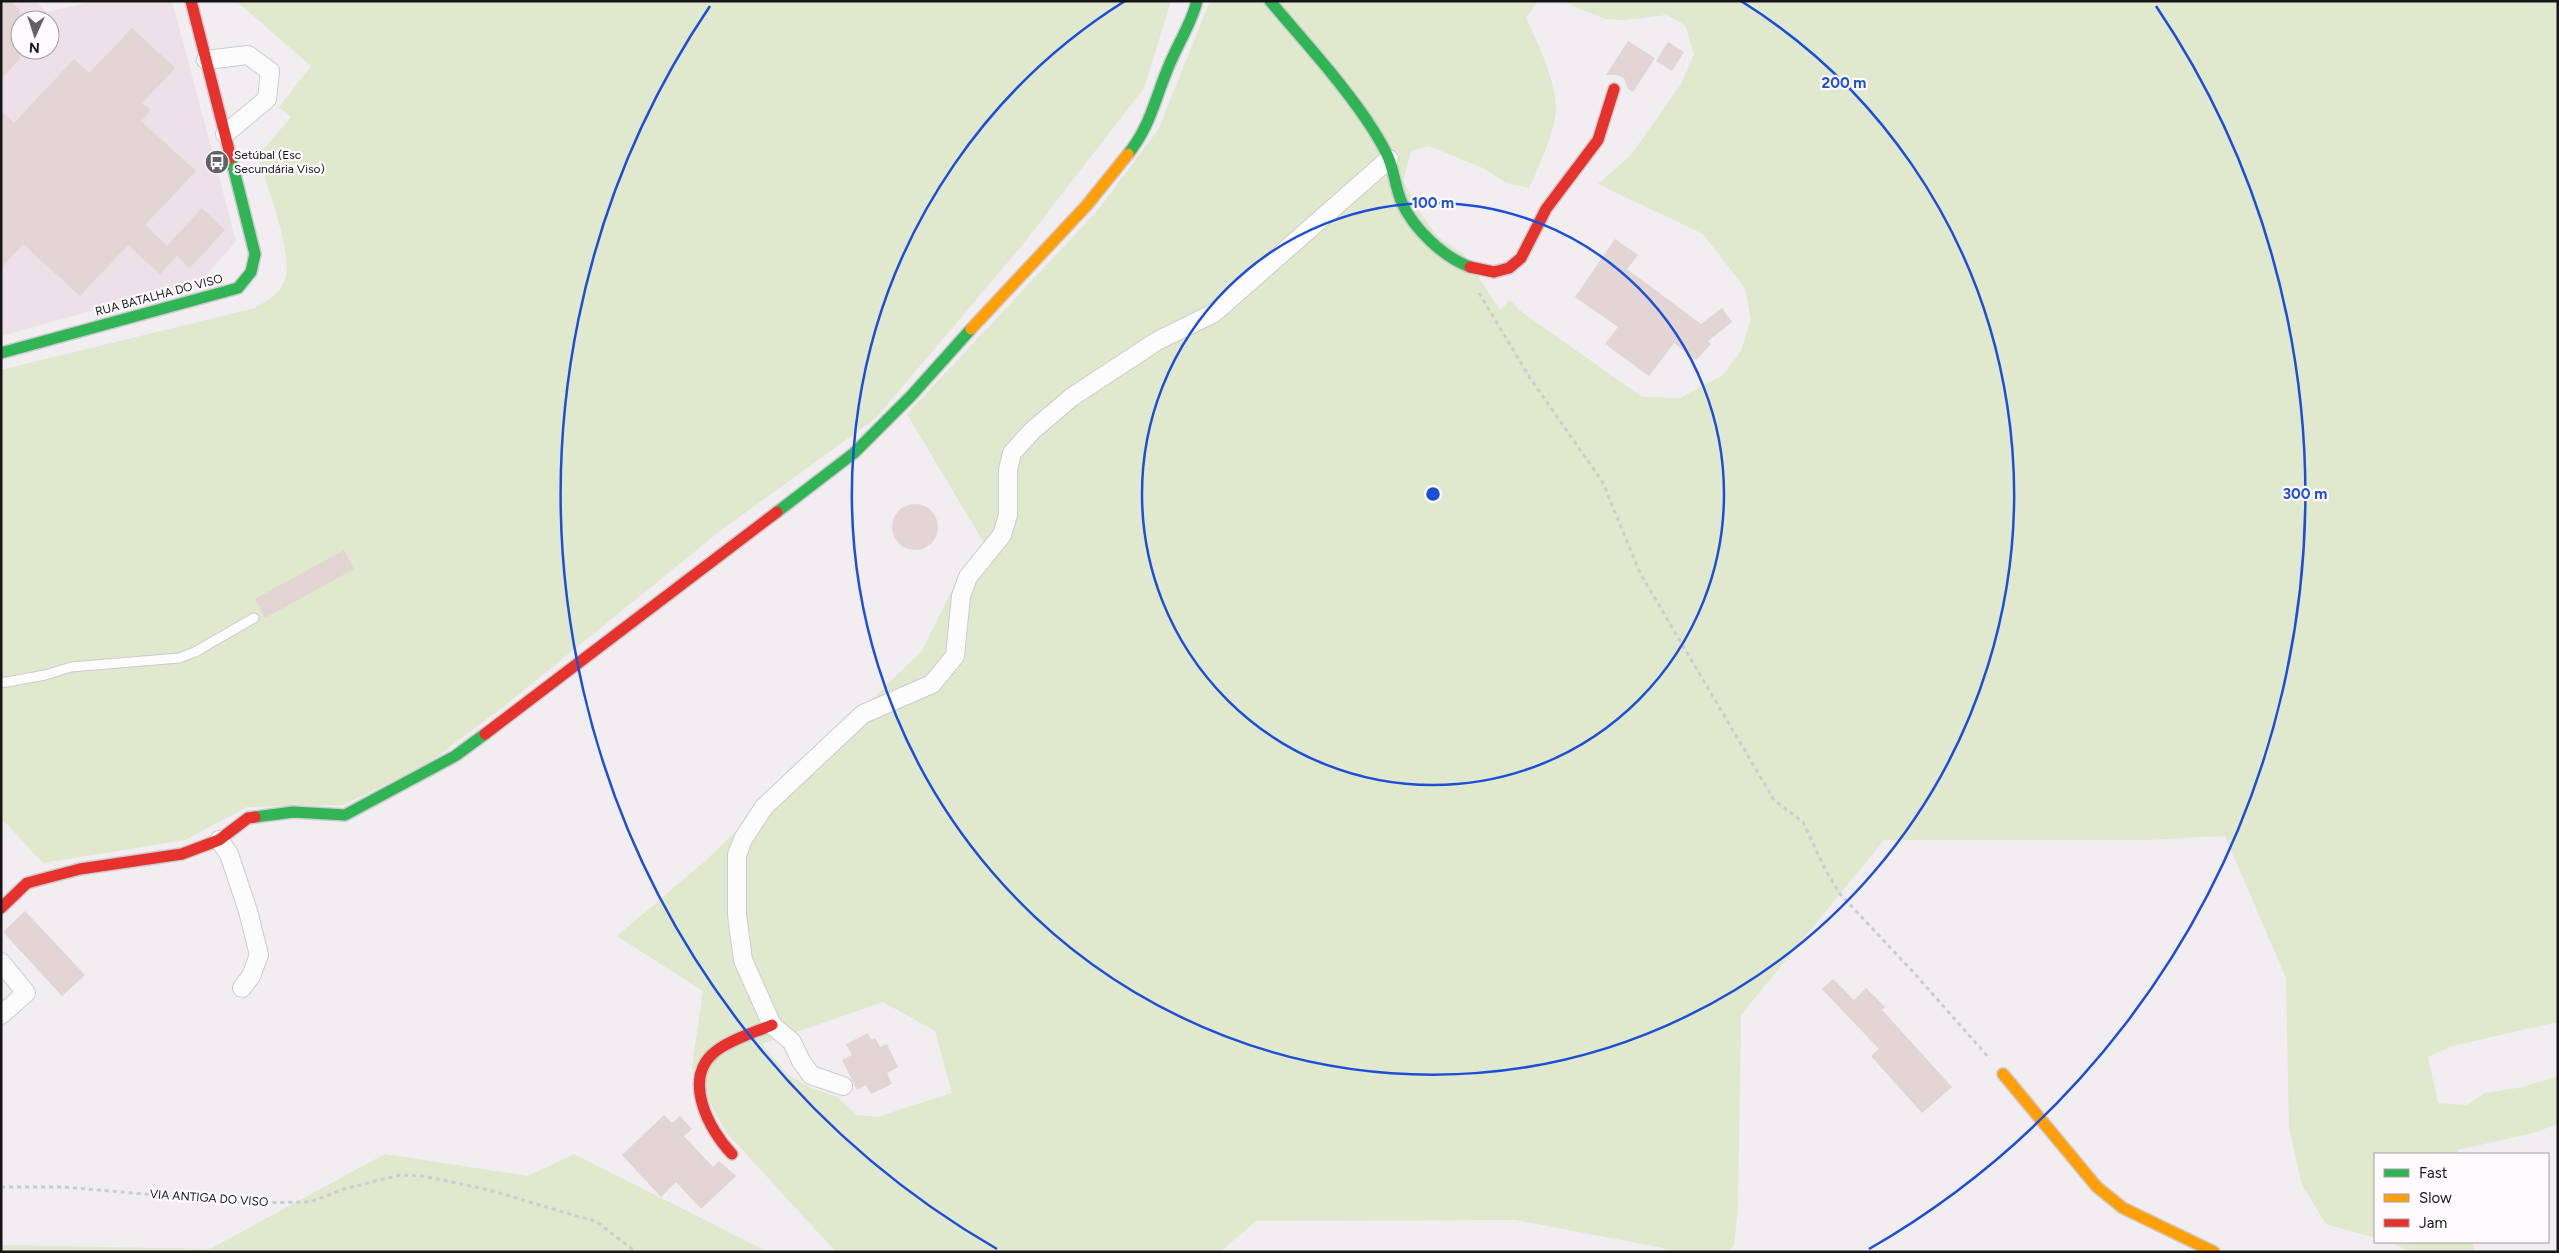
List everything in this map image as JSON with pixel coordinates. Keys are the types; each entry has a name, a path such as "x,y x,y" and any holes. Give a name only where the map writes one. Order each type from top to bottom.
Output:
{"street":[{"name":"RUA BATALHA DO VISO","path":"1,353 238,288 251,272 255,254 191,1"},
{"path":"1,908 27,882 80,869 182,854 219,840 248,818 293,812 344,815 454,756 639,619 854,453 911,396 1024,270 1087,205 1142,136 1168,67 1194,13 1197,1"},
{"path":"1270,1 1339,83 1366,120 1389,159 1405,207 1440,250 1461,265 1487,271 1507,269 1518,263 1522,258 1530,236 1546,208 1565,187 1598,140 1614,89"},
{"path":"206,60 248,55 270,71 267,99 225,134"},
{"path":"844,1086 811,1075 792,1042 772,1025 743,960 737,915 737,855 743,839 764,807 863,714 932,684 955,656 961,596 968,577 1002,535 1008,515 1008,470 1012,453 1033,430 1072,397 1157,341 1214,312 1389,159"},
{"path":"219,840 229,854 248,911 259,955 251,976 242,988"},
{"path":"1,962 26,993 1,1015"},
{"path":"732,1154 708,1122 700,1101 702,1074 711,1056 772,1025"},
{"path":"2003,1074 2097,1187 2123,1208 2214,1252"}],"lane":[{"path":"1,683 45,675 72,667 179,658 195,652 254,618"}],"path":[{"path":"1477,290 1530,378 1602,481 1640,573 1774,800 1803,822 1840,894 1915,974 2003,1074"},
{"name":"VIA ANTIGA DO VISO","path":"1,1187 64,1187 247,1203 310,1202 344,1189 400,1175 423,1176 489,1190 597,1222 636,1252"}],"shaded area":[{"path":"1,1 36,1 45,10 10,10 10,60 60,60 60,10 56,10 96,1 172,1 236,241 201,281 192,284 189,280 181,286 1,336"}],"green space":[{"path":"236,1 1171,1 1144,88 1024,243 876,418 720,531 503,707 427,764 344,805 247,807 185,840 43,863 1,818 1,370 255,308 280,289 285,279 287,268 286,254 278,219 258,156 291,117 279,107 311,66"},
{"path":"1210,1 1538,1 1526,18 1549,72 1556,107 1550,136 1529,188 1506,183 1485,169 1429,146 1411,151 1403,180 1419,211 1438,237 1463,253 1500,310 1510,300 1522,312 1642,397 1680,398 1723,375 1741,351 1751,319 1745,288 1703,234 1598,184 1631,155 1681,84 1694,54 1685,25 1666,15 1625,20 1605,19 1561,1 2558,1 2558,1022 2452,1046 2428,1057 2438,1103 2467,1105 2485,1093 2523,1087 2558,1076 2558,1124 2533,1133 2457,1150 2458,1153 2374,1153 2374,1238 2326,1224 2302,1185 2289,1128 2286,978 2225,836 2148,840 1884,840 1741,1015 1738,1206 1734,1246 1726,1252 1671,1252 1663,1248 1516,1220 1256,1221 1220,1252 836,1252 725,1131 692,1068 703,991 617,936 703,863 922,651 950,594 984,543 907,414 1098,210 1158,130","holes":["883,1002 935,1031 952,1093 877,1117 857,1115 837,1097 812,1088 788,1075 762,1044"]},
{"path":"385,1154 528,1176 574,1154 768,1252 1,1252 1,1245 210,1249"},
{"path":"2392,1243 2473,1243 2474,1252 2411,1252"}],"building":[{"path":"1,1 10,1 20,10 10,10 10,60 19,60 1,79"},
{"path":"132,28 175,68 142,103 151,110 141,121 196,171 145,225 167,246 202,208 225,230 190,268 177,256 160,274 128,245 80,296 23,244 1,268 1,111 14,123 74,59 89,73"},
{"path":"1628,41 1655,58 1633,92 1628,89 1624,78 1617,75 1606,75"},
{"path":"1668,42 1684,52 1672,71 1656,61"},
{"path":"1615,239 1638,255 1627,269 1701,324 1722,308 1732,322 1708,341 1711,344 1696,360 1674,343 1649,376 1605,344 1618,327 1575,297"},
{"path":"910,504 920,504 932,510 937,518 937,536 932,544 924,549 910,550 902,547 895,540 892,532 892,522 895,514 902,507"},
{"path":"344,550 354,569 265,618 255,599"},
{"path":"25,911 85,975 62,996 3,932"},
{"path":"1833,979 1854,1000 1866,988 1885,1007 1882,1010 1952,1087 1922,1113 1871,1056 1879,1049 1822,989"},
{"path":"868,1033 871,1040 875,1038 880,1047 887,1044 898,1067 887,1073 892,1084 871,1094 866,1085 857,1090 842,1060 852,1055 846,1044"},
{"path":"664,1115 672,1123 680,1116 692,1129 684,1136 713,1167 719,1161 736,1176 701,1209 676,1182 661,1197 622,1155"}],"traffic: fast":[{"path":"1128,154 1136,144 1147,123 1197,1"},
{"path":"1270,1 1332,73 1383,145 1392,167 1398,193 1414,223 1440,249 1470,267"},
{"path":"1,353 238,288 251,272 255,254 231,158"},
{"path":"777,512 854,453 911,396 971,329"},
{"path":"255,817 293,812 345,815 455,756 485,734"}],"traffic: slow":[{"path":"971,329 1087,205 1128,154"},
{"path":"2003,1074 2097,1187 2123,1208 2214,1252"}],"traffic: jam":[{"path":"191,1 231,158"},
{"path":"1470,267 1494,272 1509,268 1521,258 1546,209 1598,140 1614,89"},
{"path":"485,734 777,512"},
{"path":"1,908 27,883 80,869 182,854 219,840 248,818 255,817"},
{"path":"732,1154 715,1132 702,1104 700,1075 706,1062 716,1051 736,1040 772,1025"}],"place":[{"name":"Setúbal (Esc Secundária Viso)","path":"217,162"}]}
